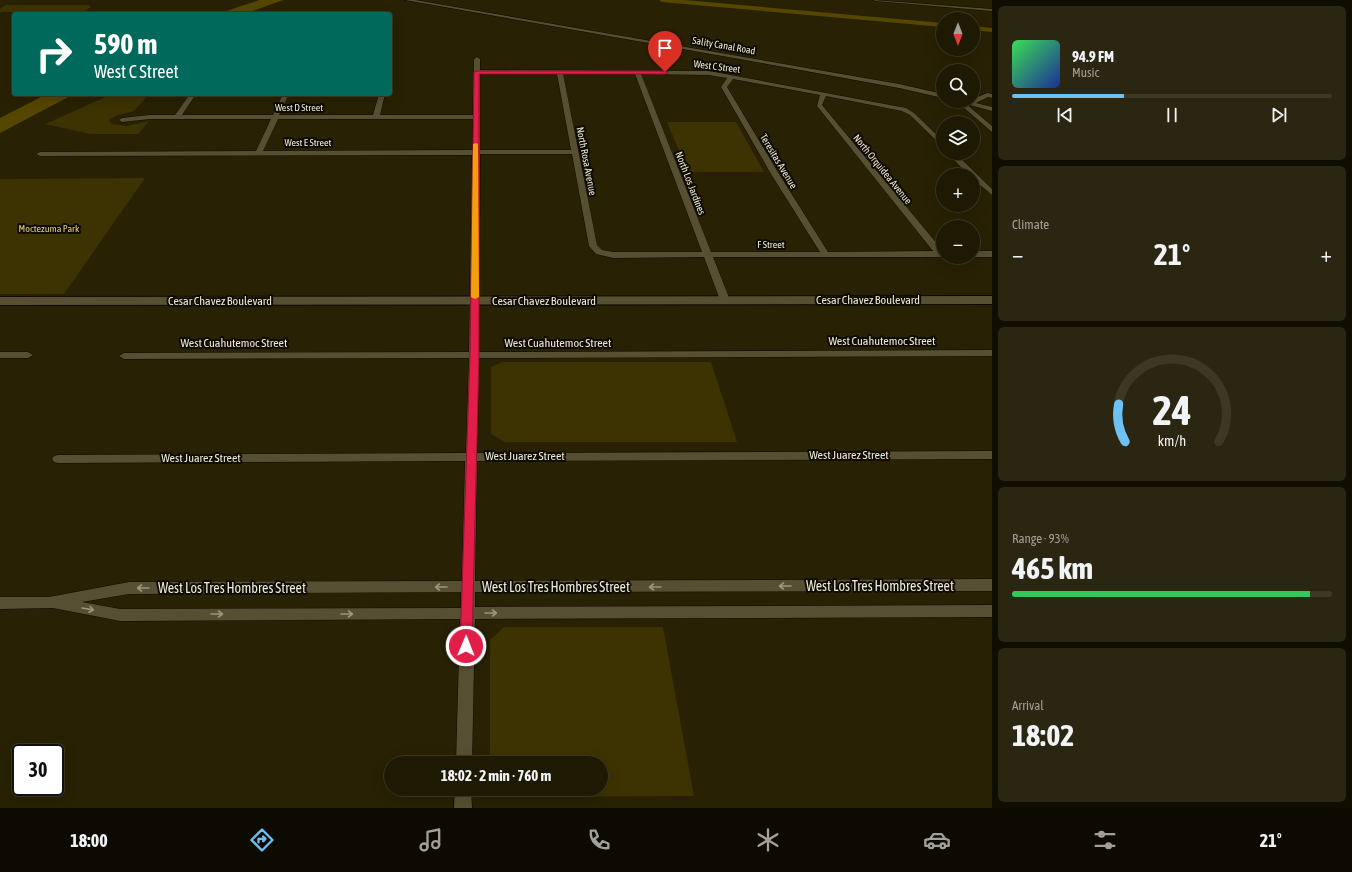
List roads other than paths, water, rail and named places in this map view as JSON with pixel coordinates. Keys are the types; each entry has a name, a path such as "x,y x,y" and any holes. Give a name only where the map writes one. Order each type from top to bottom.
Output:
{"street":[{"name":"Sality Canal Road","path":"407,0 745,58 936,94"},
{"path":"875,0 992,10"},
{"path":"464,756 467,587 474,356 475,117 477,59"},
{"name":"West C Street","path":"477,72 693,72 731,77 904,109 912,114 936,138"},
{"name":"North Rosa Avenue","path":"560,72 593,246 599,252"},
{"name":"North Los Jardines","path":"637,72 725,300"},
{"name":"Teresitas Avenue","path":"731,77 724,87 775,174 826,255"},
{"name":"North Orquidea Avenue","path":"824,94 819,105 936,248"},
{"path":"980,98 987,95 992,96"},
{"path":"177,117 193,96"},
{"path":"259,152 285,96"},
{"path":"376,117 381,96"},
{"path":"980,106 992,110"},
{"path":"968,108 992,130"},
{"name":"West D Street","path":"122,120 150,117 475,117"},
{"name":"West E Street","path":"40,154 575,152"},
{"path":"958,160 992,193"},
{"name":"F Street","path":"599,252 614,255 936,254"},
{"path":"980,254 992,254"},
{"name":"Cesar Chavez Boulevard","path":"0,301 992,300"},
{"name":"West Cuahutemoc Street","path":"124,356 474,356 992,353"},
{"path":"0,355 28,355"},
{"name":"West Juarez Street","path":"58,458 992,454"},
{"name":"West Los Tres Hombres Street","path":"49,603 129,588 992,585"},
{"name":"West Los Tres Hombres Street","path":"0,603 49,603 120,615 992,611"},
{"path":"463,796 463,808"}],"waterway":[{"path":"662,0 936,24"},
{"path":"980,29 992,30"}],"park label":[{"name":"Moctezuma Park","path":"49,228"}]}
